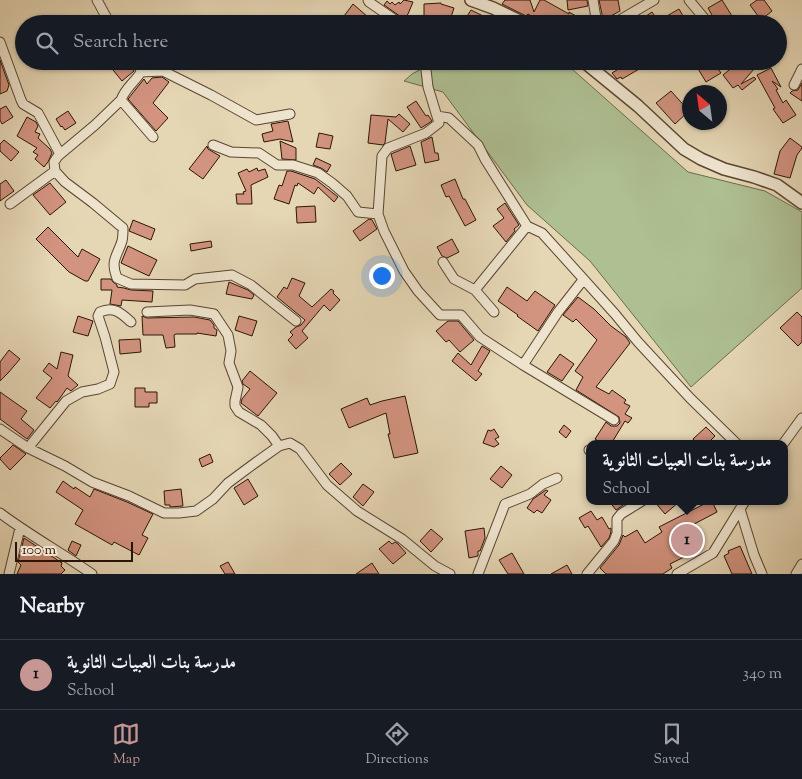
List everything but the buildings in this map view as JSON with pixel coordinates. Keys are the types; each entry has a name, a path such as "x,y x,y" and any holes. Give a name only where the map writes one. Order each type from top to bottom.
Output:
{"street":[{"path":"97,0 105,15"},
{"path":"368,0 368,2 388,15"},
{"path":"471,0 494,4 512,15"},
{"path":"593,0 596,15"},
{"path":"628,15 654,0"},
{"path":"689,0 702,15"},
{"path":"0,42 23,104 38,113 60,154"},
{"path":"794,85 802,69"},
{"path":"426,70 428,87 439,122 426,133 388,148 382,156 378,214 404,272 440,315 461,315 480,337 614,420"},
{"path":"594,70 638,106 684,149 700,159 777,185 802,203"},
{"path":"290,114 256,120 163,71 141,72 128,86 121,100 60,154 54,162 55,171 65,182 123,228 122,240 115,255 113,269 117,278 131,284 185,285 195,279 232,275 252,285 296,321"},
{"path":"121,100 153,137"},
{"path":"437,116 448,118 478,145 527,226 542,233 638,342 733,440"},
{"path":"213,146 231,152 259,153 276,165 294,166 318,173 347,196 358,212 378,214"},
{"path":"10,204 55,171"},
{"path":"475,290 527,226"},
{"path":"443,262 454,279 475,290 494,312"},
{"path":"523,365 558,312 583,280"},
{"path":"28,448 66,401 82,392 98,389 110,384 114,372 98,316 100,312 106,309 120,312 130,322"},
{"path":"147,312 190,310 214,314 228,335 231,351 229,363 238,386 234,401 235,406 239,412 261,425 279,446"},
{"path":"786,440 802,418"},
{"path":"0,430 28,448 92,482 129,496 164,513 196,511 213,499 228,483 279,446 290,443 300,449 327,485 357,511 402,540 435,566 450,574"},
{"path":"478,574 505,504 530,494 543,484 557,478"},
{"path":"587,574 614,541 617,519 620,514 636,505"},
{"path":"677,574 713,553 743,505"},
{"path":"743,505 754,555 762,574"},
{"path":"0,513 92,574"},
{"path":"9,574 20,528"},
{"path":"796,574 802,564"}],"green space":[{"path":"419,70 573,70 688,172 765,191 802,212 802,288 691,387 590,261 527,205 443,92 404,81"}],"place":[{"name":"مدرسة بنات العبيات الثانوية","path":"687,540"}]}
